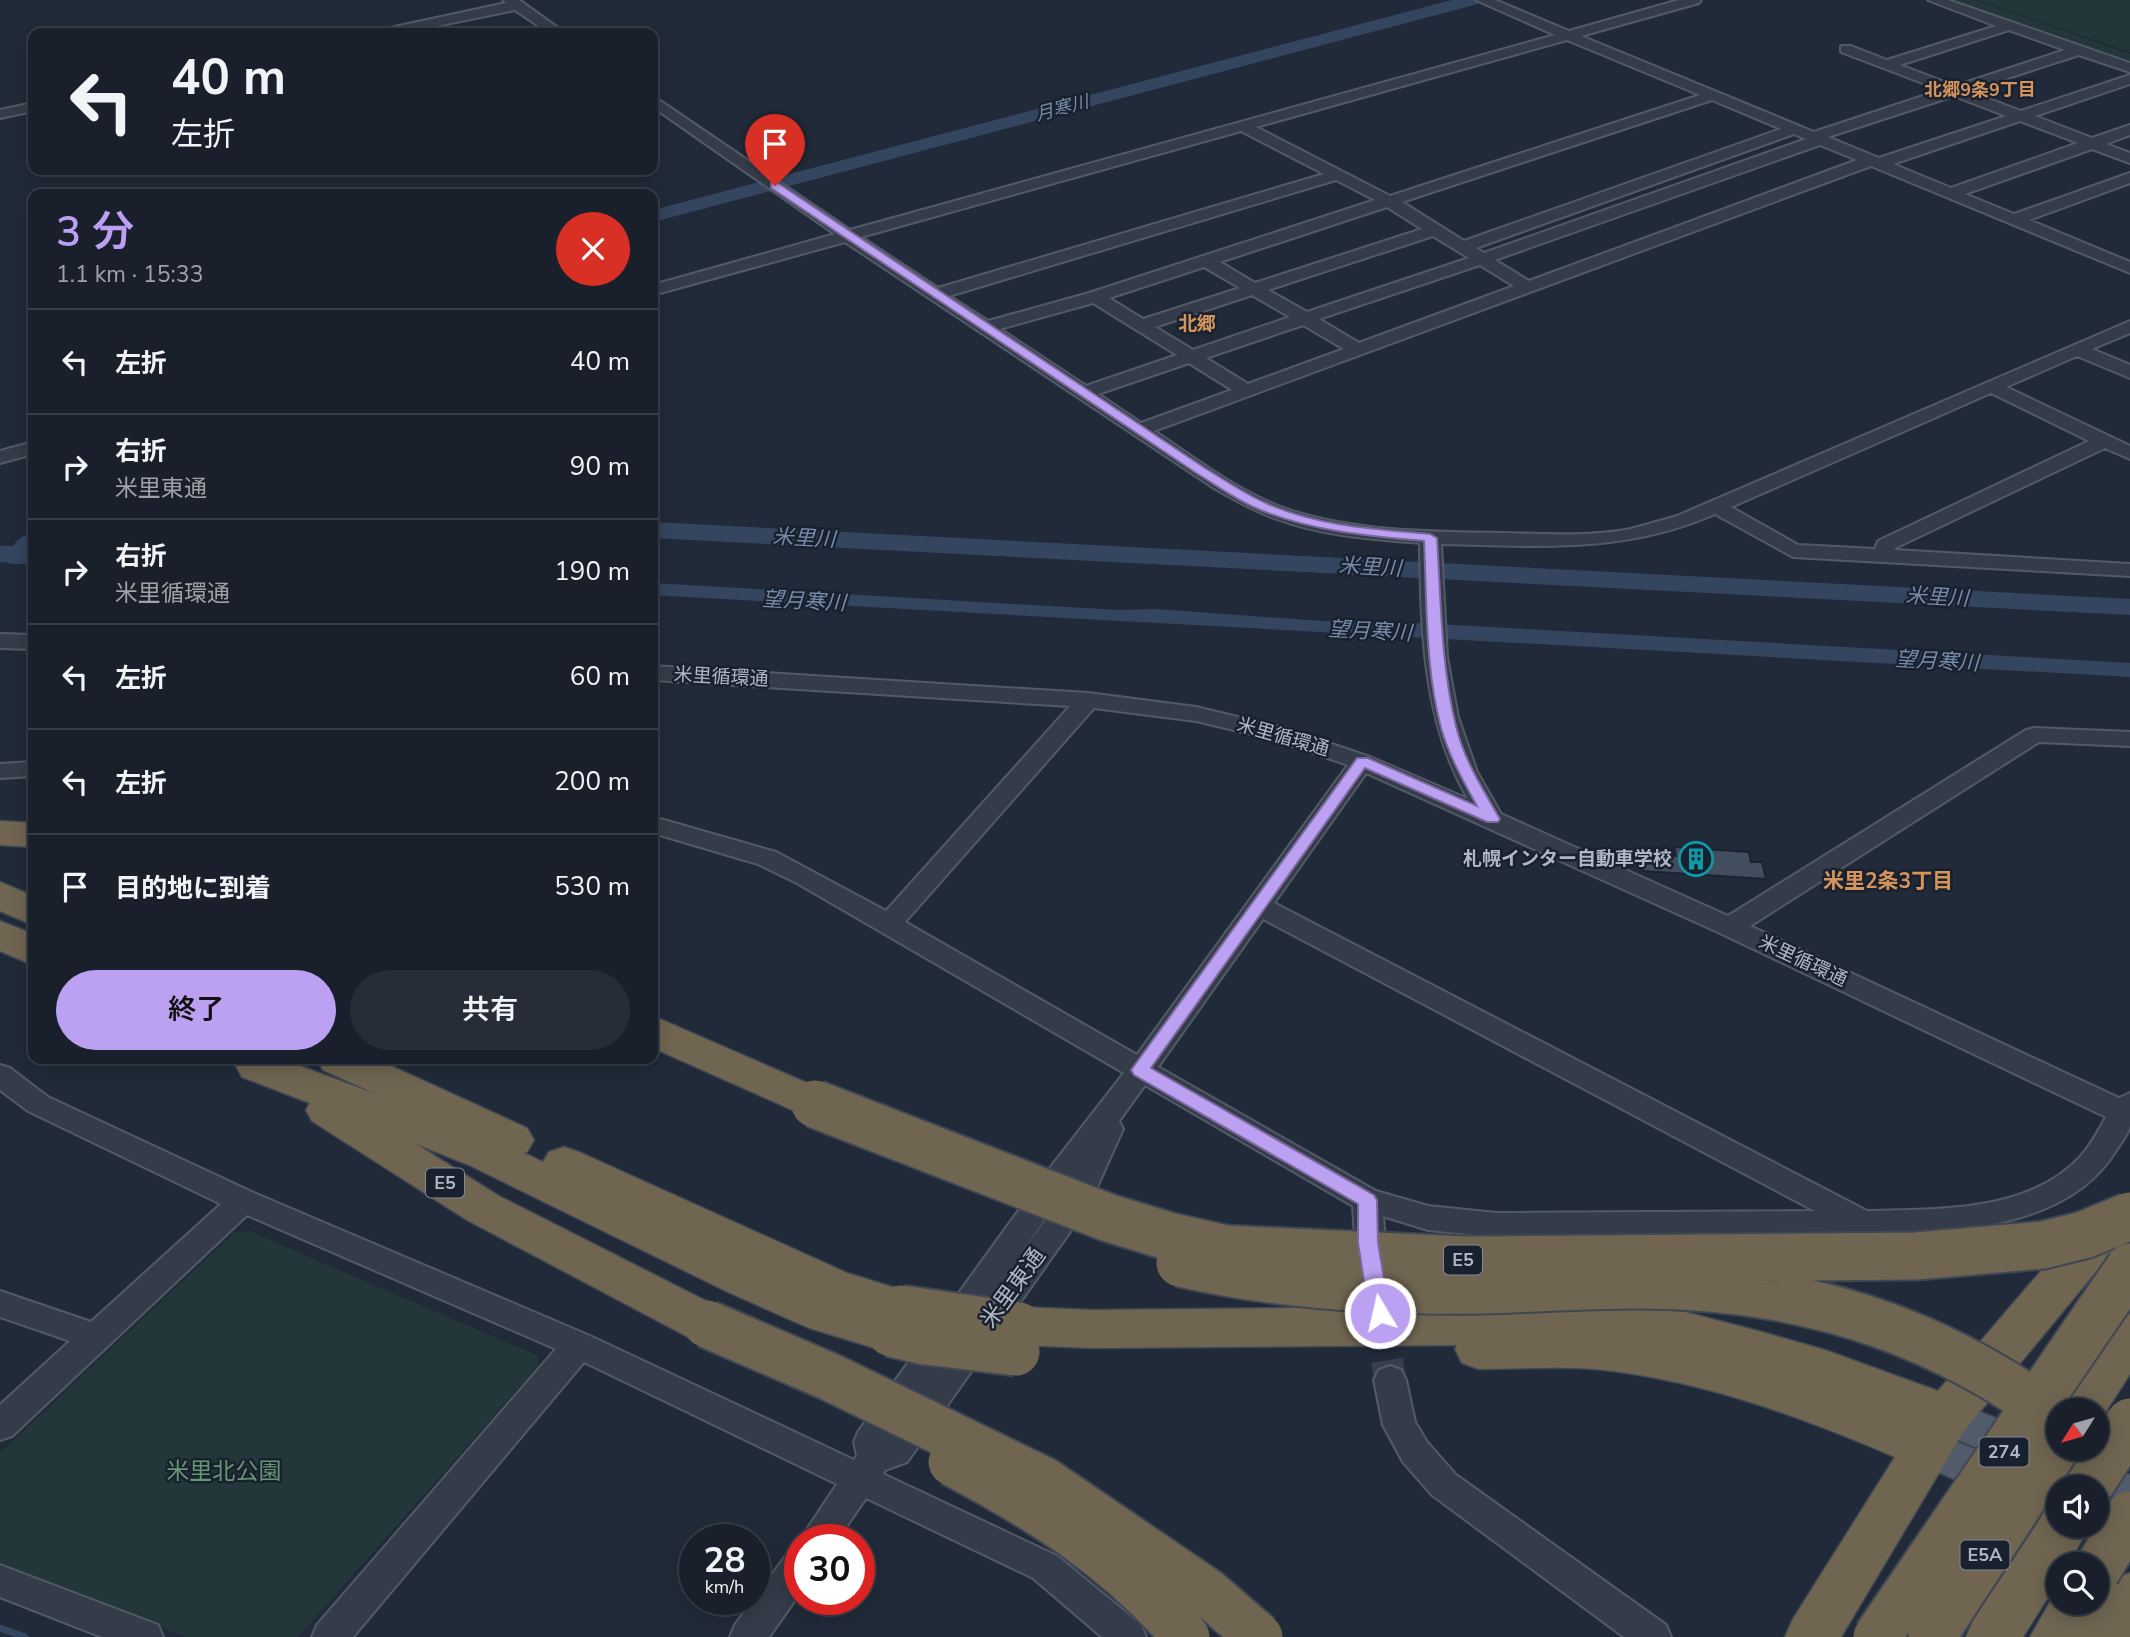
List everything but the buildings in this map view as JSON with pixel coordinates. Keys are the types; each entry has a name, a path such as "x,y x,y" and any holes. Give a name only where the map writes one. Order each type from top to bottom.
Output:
{"highway":[{"path":"0,833 28,835"},
{"path":"0,895 28,909"},
{"path":"0,934 28,948"},
{"name":"E5","path":"658,1033 827,1110 970,1162 1109,1218 1168,1236 1236,1250 1464,1260 1916,1256 2043,1245 2084,1235 2130,1216"},
{"name":"E5","path":"253,1064 483,1208 707,1324 830,1377 1044,1481 1124,1533 1206,1592 1259,1637"},
{"path":"255,1064 484,1153 746,1280 826,1314 896,1321"},
{"path":"349,1064 834,1288 896,1321 925,1341 1017,1339 1119,1354 1470,1349 1608,1350 1693,1363 1821,1403 1937,1432"},
{"path":"827,1110 959,1176 1091,1232 1161,1258 1222,1274 1281,1284 1342,1289 1482,1290 1619,1286 1727,1289 1807,1302 1891,1325 1952,1350 2003,1380 2046,1411"},
{"path":"1812,1637 1937,1432 2130,1199"},
{"name":"274","path":"1877,1637 2130,1267"},
{"path":"707,1324 813,1387 1036,1507 1122,1571 1164,1610 1186,1637"},
{"path":"2088,1398 2130,1334"},
{"path":"2096,1475 2130,1422"},
{"path":"2100,1461 2130,1496"},
{"name":"E5A","path":"1932,1637 2052,1473"},
{"path":"2108,1552 2130,1515"},
{"name":"E5A","path":"1993,1637 2056,1538"},
{"path":"2105,1637 2130,1597"},
{"path":"2057,1637 2071,1615"}],"main road":[{"path":"1937,1432 2052,1473"},
{"path":"1937,1432 2130,1496"},
{"path":"2109,1524 2130,1533"}],"street":[{"path":"1483,0 2130,268"},
{"path":"658,289 1694,0"},
{"path":"1935,0 2130,68"},
{"path":"406,28 514,3 551,28"},
{"path":"1888,65 2009,26"},
{"path":"1846,48 2130,158"},
{"path":"1083,393 1482,259 1816,138 2079,50"},
{"path":"1139,430 1874,162 2023,116 2130,79"},
{"path":"986,327 1095,297 1714,95"},
{"path":"658,104 848,236 1221,484 1259,505 1287,516 1430,546 1574,541 1631,535 1684,520 2130,326"},
{"path":"0,114 28,108"},
{"path":"1245,127 1390,202 1529,288"},
{"path":"1462,247 1795,129"},
{"path":"1951,194 2130,130"},
{"path":"936,294 1338,174"},
{"path":"2014,220 2130,178"},
{"path":"1142,324 1435,230"},
{"path":"2103,257 2130,246"},
{"path":"1206,261 1359,350"},
{"path":"1095,297 1247,391"},
{"path":"2077,349 2130,372"},
{"path":"1990,386 2130,453"},
{"path":"1885,557 1885,545 2105,441"},
{"path":"0,457 28,449"},
{"path":"1715,506 1793,551 2130,570"},
{"path":"1430,546 1438,666 1449,728 1465,772 1492,819"},
{"path":"0,641 28,642"},
{"name":"米里循環通","path":"658,673 1088,699 1196,713 1279,734 1362,761 2128,1111"},
{"path":"888,925 1088,699"},
{"path":"1729,927 2034,735 2130,739"},
{"name":"米里東通","path":"828,1524 867,1469 895,1452 1079,1197 1132,1082 1362,761"},
{"path":"0,771 28,769"},
{"path":"658,826 767,858 888,925 1132,1082 1367,1200 1428,1218 1497,1225 1863,1223 1923,1221 2000,1212 2051,1194 2086,1170 2128,1111"},
{"path":"1259,905 1863,1223"},
{"path":"0,1075 38,1104 243,1201 867,1469 1045,1567 1128,1637"},
{"path":"1367,1200 1368,1243 1380,1313"},
{"path":"0,1426 243,1201"},
{"path":"0,1304 97,1337"},
{"path":"330,1637 579,1345"},
{"path":"1390,1380 1399,1424 1415,1452 1444,1485 1653,1637"},
{"path":"0,1581 145,1637"},
{"path":"748,1637 784,1586"}],"green space":[{"path":"1938,0 1974,0 2130,54 2130,67"},
{"path":"1978,0 2130,0 2130,52"},
{"name":"米里北公園","path":"249,1231 538,1356 538,1366 298,1637 186,1637 0,1565 0,1453 235,1232"}],"water":[{"path":"0,546 28,546 28,564 0,562"},
{"name":"望月寒川","path":"658,583 2130,663 2130,677 658,595"}],"waterway":[{"name":"月寒川","path":"658,215 1472,0"},
{"name":"米里川","path":"658,530 2130,607"},
{"name":"米里川","path":"18,557 28,546"},
{"path":"0,1628 25,1637"}],"tunnel":[{"path":"1380,1313 1390,1380"}],"place":[{"name":"札幌インター自動車学校","path":"1696,859"}],"district":[{"name":"北郷9条9丁目","path":"1980,90"},
{"name":"北郷","path":"1197,324"},
{"name":"米里2条3丁目","path":"1888,881"}],"route":[{"path":"775,186 1200,471 1259,505 1287,516 1355,531 1430,538 1438,666 1449,728 1465,772 1492,819 1362,761 1140,1070 1367,1200 1368,1243 1380,1313"}]}
